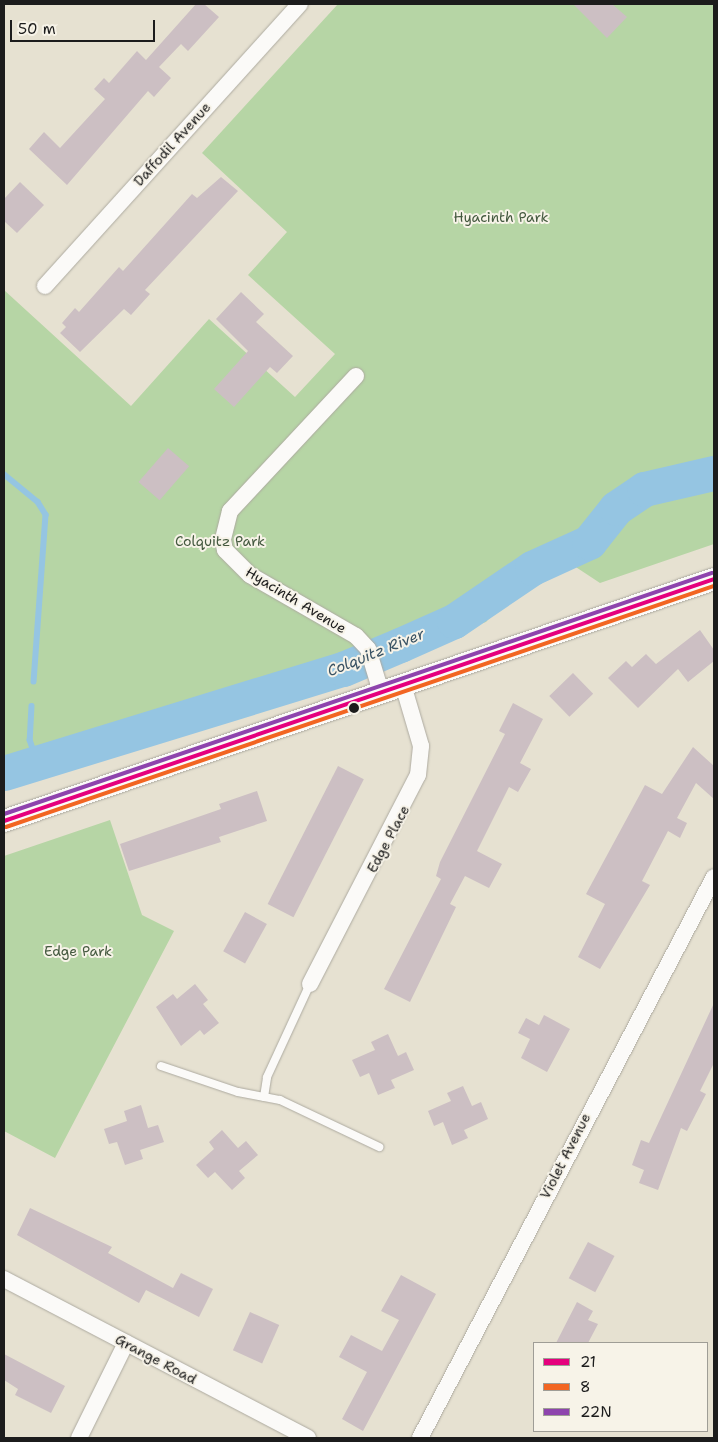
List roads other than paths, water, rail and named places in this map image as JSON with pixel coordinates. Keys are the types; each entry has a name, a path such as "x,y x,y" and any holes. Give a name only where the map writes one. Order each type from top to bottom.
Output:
{"main road":[{"path":"4,821 714,579"}],"street":[{"name":"Daffodil Avenue","path":"45,286 300,4"},
{"name":"Hyacinth Avenue","path":"356,376 230,512 223,540 225,550 250,575 356,636 371,656 381,692"},
{"name":"Edge Place","path":"310,984 418,775 421,746 403,685"},
{"name":"Violet Avenue","path":"420,1438 714,877"},
{"name":"Grange Road","path":"4,1279 308,1438"},
{"path":"79,1438 126,1343"}],"lane":[{"path":"264,1097 267,1078 310,984"},
{"path":"161,1066 264,1097 280,1100 379,1147"}],"waterway":[{"name":"Colquitz River","path":"4,773 343,669 400,645 454,621 532,568 589,542 616,508 644,489 714,473"},
{"path":"4,474 38,502 46,515 34,682"},
{"path":"32,706 30,740 38,763"}],"park label":[{"name":"Hyacinth Park","path":"501,217"},
{"name":"Colquitz Park","path":"220,541"},
{"name":"Edge Park","path":"78,951"}]}
